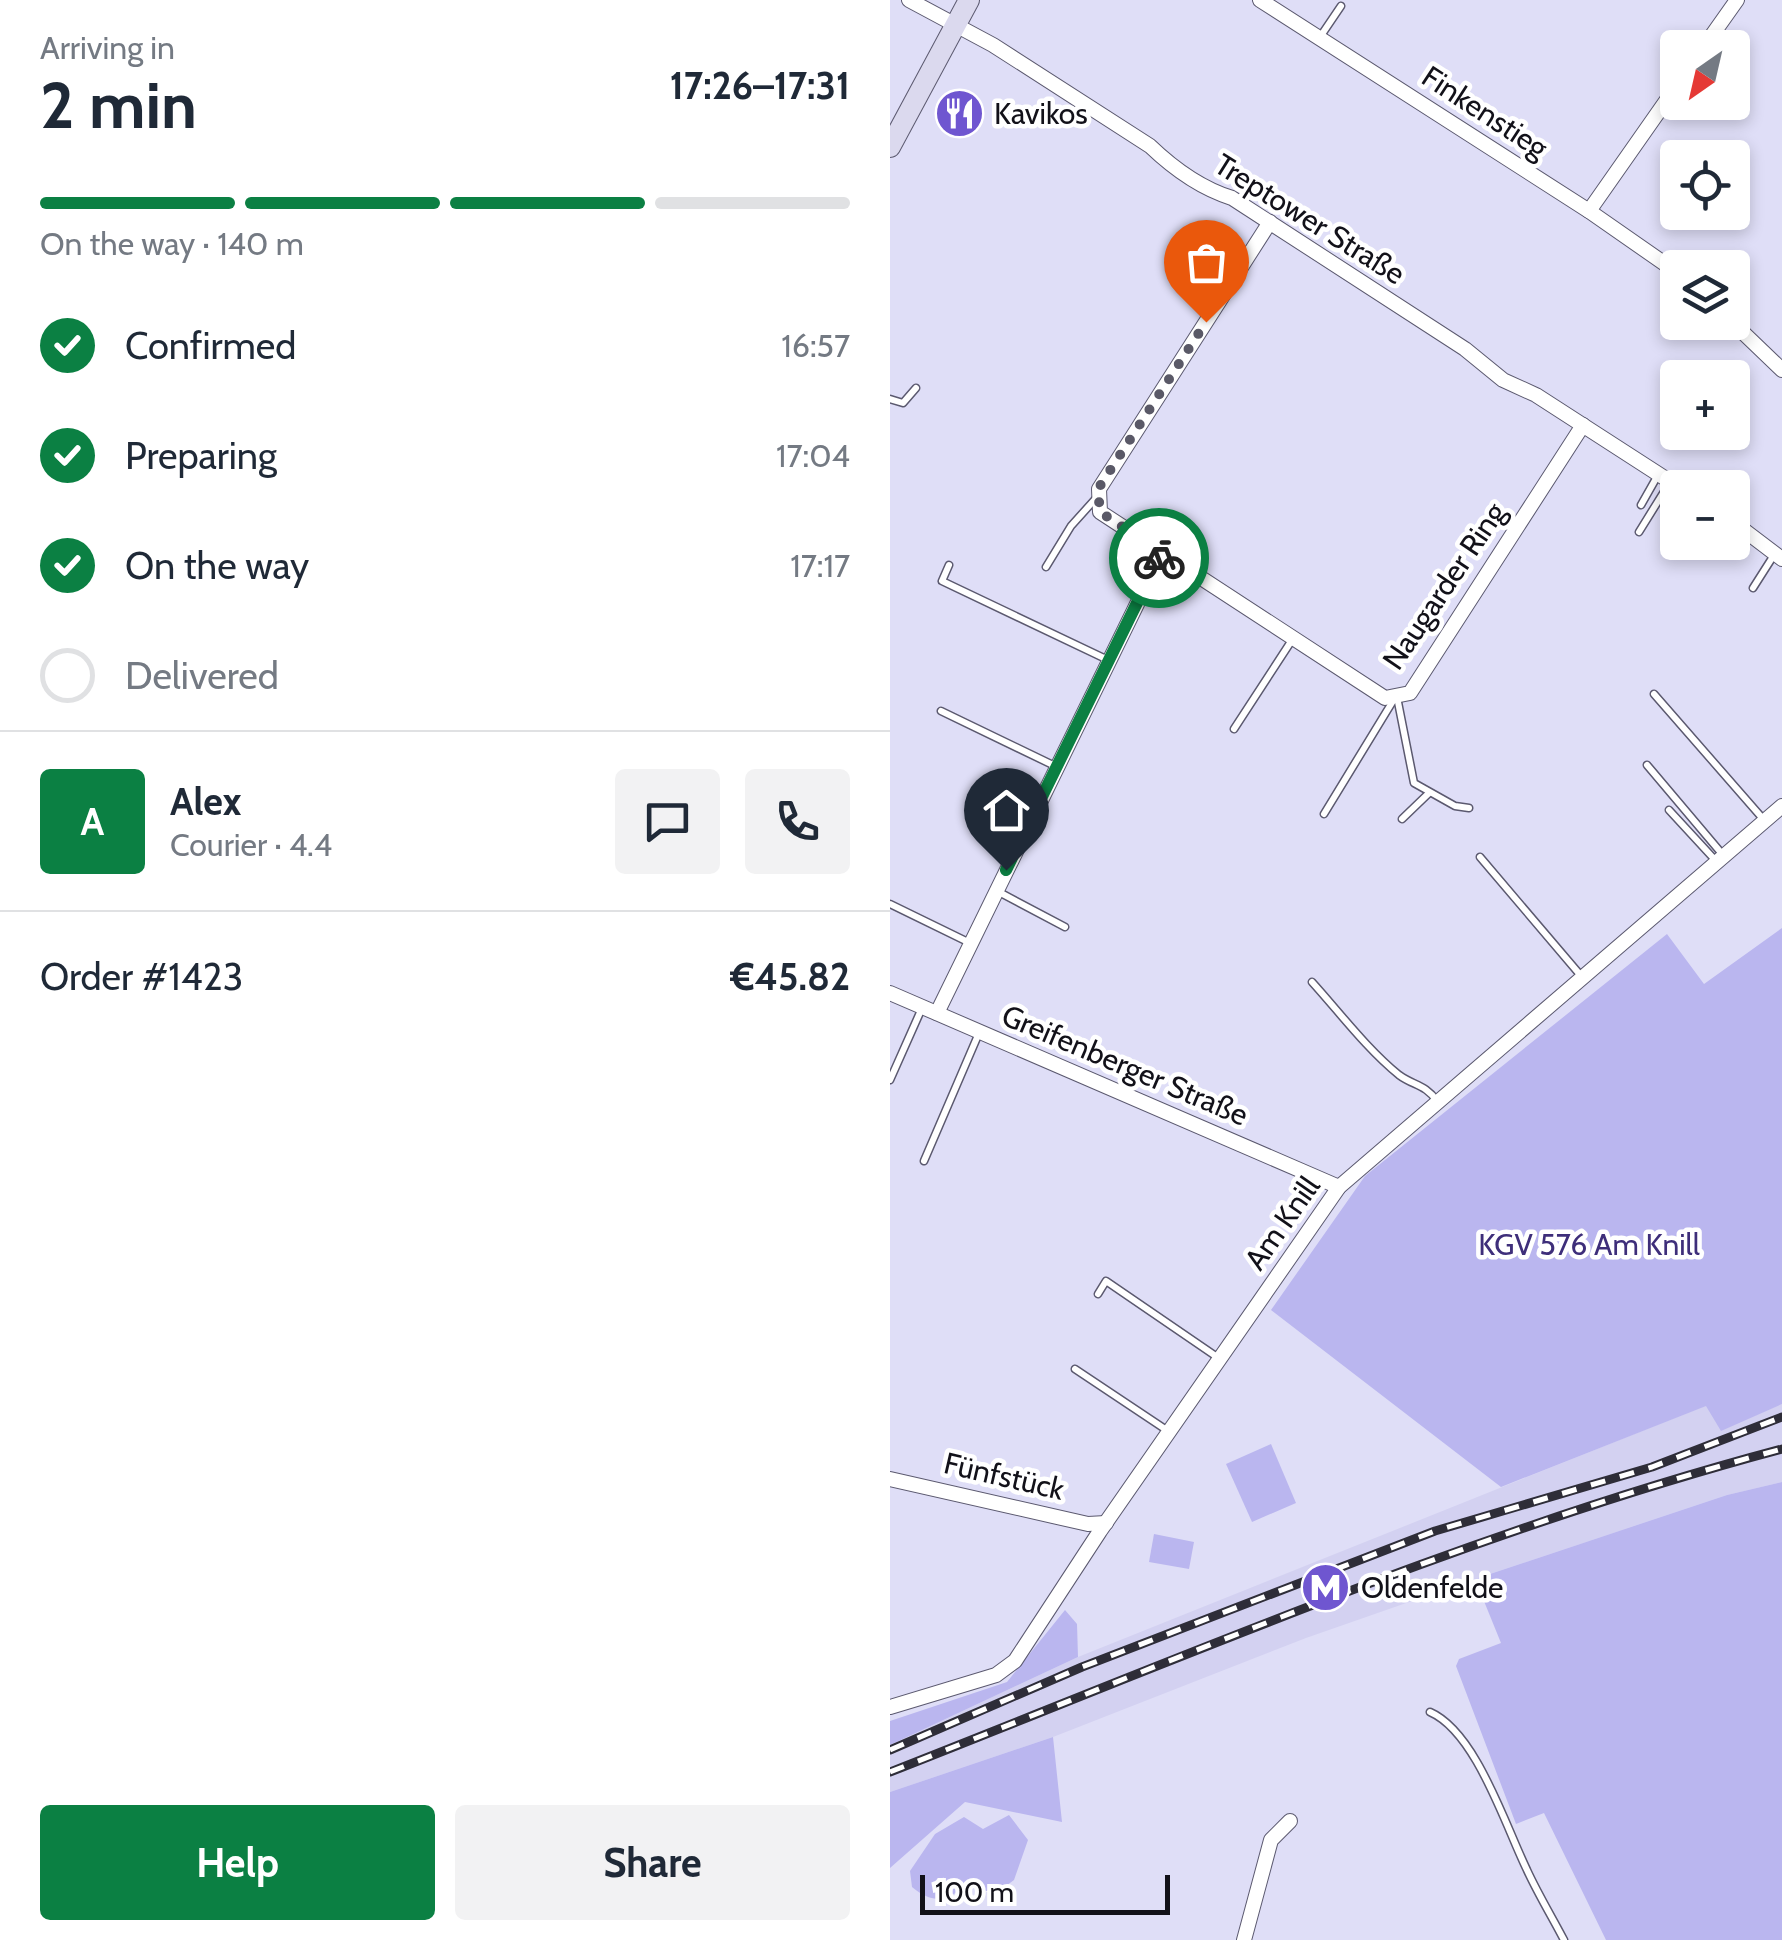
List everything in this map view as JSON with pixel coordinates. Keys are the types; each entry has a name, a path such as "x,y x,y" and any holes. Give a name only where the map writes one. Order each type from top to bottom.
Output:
{"street":[{"name":"Treptower Straße","path":"909,0 1150,146 1210,191 1232,198 1270,222 1465,350 1503,380 1536,394 1660,475"},
{"path":"890,147 969,0"},
{"name":"Finkenstieg","path":"1260,0 1660,261"},
{"path":"1716,30 1737,0"},
{"path":"1588,211 1660,109"},
{"path":"1099,496 1098,489 1270,222"},
{"path":"1750,339 1782,370"},
{"name":"Naugarder Ring","path":"1099,496 1100,512 1385,698 1410,693 1583,425"},
{"path":"1750,535 1778,557"},
{"path":"930,1010 971,943 1162,553"},
{"name":"Am Knill","path":"890,1708 1005,1670 1044,1619 1106,1523 1339,1188 1782,806"},
{"name":"Greifenberger Straße","path":"890,992 1339,1188"},
{"name":"Fünfstück","path":"890,1479 1088,1524 1106,1523"},
{"path":"1244,1940 1271,1840 1290,1822"}],"lane":[{"path":"1320,38 1341,6"},
{"path":"890,399 903,403 916,388"},
{"path":"1641,504 1660,489"},
{"path":"1046,567 1071,526 1099,496"},
{"path":"1639,532 1660,497"},
{"path":"1754,588 1778,557"},
{"path":"949,565 942,582 1109,661"},
{"path":"1234,729 1293,638"},
{"path":"1654,694 1765,820"},
{"path":"1397,696 1414,784 1454,806 1469,808"},
{"path":"1324,814 1397,696"},
{"path":"941,711 1056,766"},
{"path":"1646,765 1720,859"},
{"path":"1402,819 1430,793"},
{"path":"1669,810 1720,859"},
{"path":"1480,857 1582,978"},
{"path":"996,890 1065,927"},
{"path":"890,904 971,943"},
{"path":"1312,982 1402,1078 1428,1088 1438,1102"},
{"path":"890,1080 930,1010"},
{"path":"924,1161 980,1031"},
{"path":"1098,1294 1106,1281 1220,1359"},
{"path":"1075,1369 1169,1432"},
{"path":"1430,1712 1446,1719 1482,1772 1528,1874 1564,1940"}],"shaded area":[{"path":"1782,1404 1782,1482 1727,1495 1475,1579 1306,1638 1053,1737 890,1792 890,1745 1078,1657 1707,1405 1721,1430"}],"green space":[{"name":"KGV 576 Am Knill","path":"1782,928 1782,1404 1721,1431 1706,1406 1501,1487 1271,1310 1365,1176 1667,934 1704,984"},
{"path":"1271,1444 1296,1503 1252,1522 1226,1464"},
{"path":"1782,1482 1782,1940 1606,1940 1544,1813 1516,1824 1456,1666 1459,1659 1501,1643 1475,1579 1727,1495"},
{"path":"1154,1534 1194,1542 1189,1569 1149,1562"},
{"path":"1065,1610 1077,1624 1078,1657 890,1745 890,1721 1007,1682"},
{"path":"1053,1737 1062,1822 965,1802 890,1868 890,1792"},
{"path":"1009,1815 1028,1840 1014,1880 995,1894 968,1889 939,1899 912,1887 910,1871 935,1834 964,1817 983,1829"}],"railway":[{"path":"890,1750 1082,1667 1435,1531 1652,1467 1782,1417"},
{"path":"890,1772 1443,1556 1668,1481 1782,1449"}],"way so far":[{"path":"1159,558 1162,553 1100,512 1098,489 1206,322"}],"place":[{"name":"Kavikos","path":"959,113"},
{"name":"Oldenfelde","path":"1326,1587"}],"route":[{"path":"1006,870 1159,558"}]}
